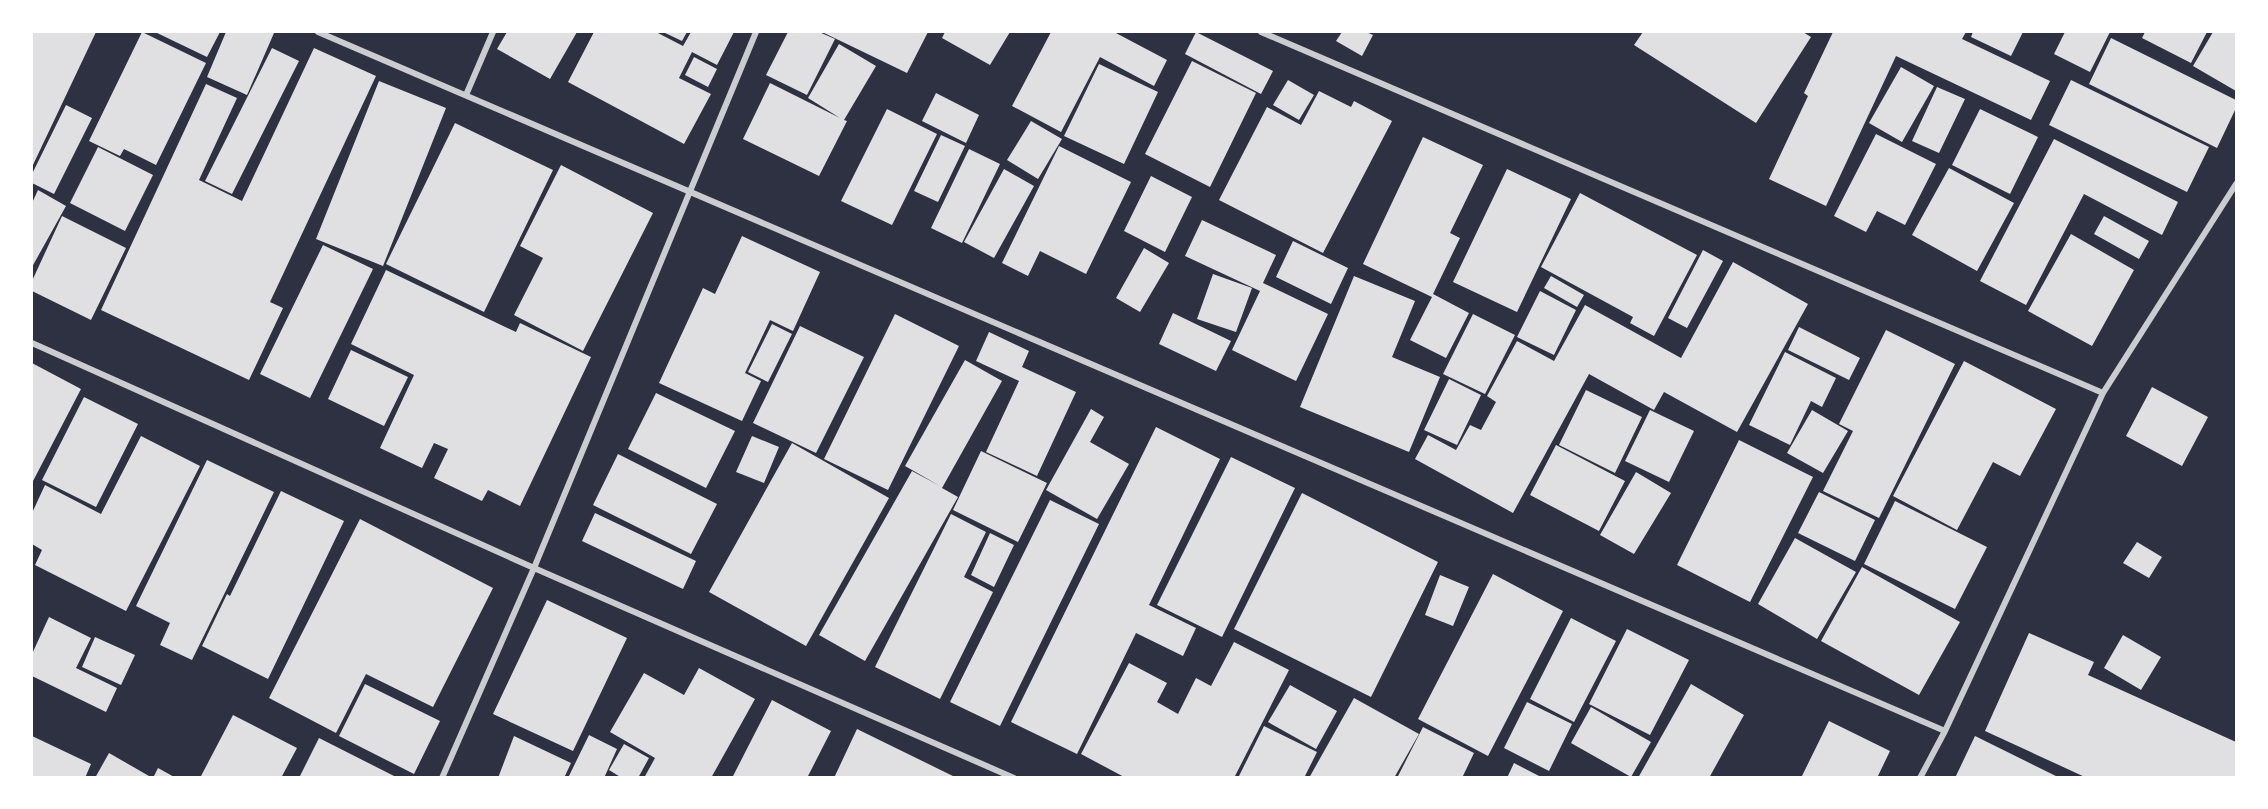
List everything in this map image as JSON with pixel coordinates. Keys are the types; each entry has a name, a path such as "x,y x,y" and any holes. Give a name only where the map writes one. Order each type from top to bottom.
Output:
{"street":[{"path":"318,32 1945,731"},
{"path":"466,95 494,32"},
{"path":"442,777 534,568 756,32"},
{"path":"1261,32 2103,393"},
{"path":"1920,777 1945,731 2103,393 2236,184"},
{"path":"32,343 534,568 1014,777"}],"building":[{"path":"32,32 96,32 32,167"},
{"path":"142,32 206,63 156,165 124,149 120,156 89,141"},
{"path":"155,32 220,32 207,57"},
{"path":"226,32 274,33 247,95 207,77"},
{"path":"507,32 577,32 550,79 497,49"},
{"path":"594,32 656,32 683,46 691,32 734,32 717,65 692,52 679,78 711,94 684,144 568,82"},
{"path":"663,32 687,32 682,41"},
{"path":"788,32 819,32 835,39 807,95 766,75"},
{"path":"822,32 928,32 907,73"},
{"path":"945,32 1010,32 990,65 942,38"},
{"path":"1051,32 1114,32 1167,60 1154,86 1100,57 1061,132 1012,106"},
{"path":"1196,32 1273,71 1261,94 1185,54"},
{"path":"1342,32 1366,32 1373,35 1362,56 1336,41"},
{"path":"1643,32 1803,32 1811,37 1756,123 1634,45"},
{"path":"1833,32 1966,32 1962,39 2050,81 2031,120 1896,56 1826,206 1769,179 1808,96 1804,93"},
{"path":"1973,32 2023,32 2011,56 1971,37"},
{"path":"2065,32 2110,32 2090,72 2054,54"},
{"path":"2145,32 2207,32 2191,63 2142,38"},
{"path":"2213,32 2236,32 2236,91 2193,66"},
{"path":"2111,38 2236,100 2236,108 2217,148 2089,84"},
{"path":"839,44 876,66 844,120 847,121 819,176 743,139 770,83 840,118 808,98"},
{"path":"272,48 299,61 232,194 205,181"},
{"path":"314,48 376,76 270,302 283,308 249,380 101,310 206,84 237,98 199,180 242,201"},
{"path":"694,57 717,69 708,87 685,75"},
{"path":"1192,61 1256,93 1210,187 1145,154"},
{"path":"1099,64 1158,92 1124,164 1064,136"},
{"path":"1901,67 1934,86 1902,142 1869,123"},
{"path":"1288,80 1314,95 1299,120 1273,105"},
{"path":"2071,80 2209,147 2187,192 2049,125"},
{"path":"379,81 446,108 383,266 316,239"},
{"path":"1937,87 1965,99 1939,153 1912,141"},
{"path":"1319,91 1351,107 1354,101 1392,121 1323,253 1219,200 1267,107 1301,125"},
{"path":"936,93 979,115 966,143 922,121"},
{"path":"66,105 92,118 54,194 32,183 32,174"},
{"path":"887,109 937,134 892,225 841,201"},
{"path":"1980,109 2038,137 2010,194 1952,165"},
{"path":"1031,121 1062,139 1038,179 1007,160"},
{"path":"455,123 553,170 484,312 386,264"},
{"path":"1876,134 1936,164 1905,225 1877,211 1866,232 1834,216"},
{"path":"941,135 965,146 938,202 914,191"},
{"path":"1423,137 1483,165 1450,233 1460,238 1433,294 1469,313 1446,358 1410,340 1432,297 1363,264"},
{"path":"2054,139 2178,202 2162,235 2084,194 2026,305 1980,281"},
{"path":"1059,146 1131,182 1086,274 1040,251 1028,276 1002,263"},
{"path":"98,147 153,175 125,231 70,203"},
{"path":"969,149 1000,164 962,243 931,228"},
{"path":"561,165 653,213 583,351 514,315 543,258 520,246"},
{"path":"1949,168 2014,203 1977,271 1912,235"},
{"path":"1004,169 1034,186 994,258 964,242"},
{"path":"1507,169 1571,199 1517,312 1453,282"},
{"path":"1151,176 1192,197 1165,252 1124,231"},
{"path":"38,190 66,206 32,267 32,203"},
{"path":"1580,193 1697,255 1654,336 1630,323 1633,317 1541,267"},
{"path":"62,216 126,248 91,320 32,291 32,281"},
{"path":"2104,216 2149,241 2139,259 2094,234"},
{"path":"1202,220 1276,255 1263,283 1328,314 1296,381 1232,350 1260,291 1185,256"},
{"path":"2071,234 2134,270 2092,346 2028,311"},
{"path":"742,236 820,272 793,331 770,320 745,373 761,381 742,421 659,383 703,288 715,294"},
{"path":"1293,241 1348,268 1331,304 1276,277"},
{"path":"323,245 373,269 310,398 260,374"},
{"path":"1144,248 1169,263 1140,312 1116,298"},
{"path":"1703,250 1723,261 1687,328 1668,318"},
{"path":"1733,262 1808,304 1737,432 1664,392 1654,410 1589,374 1513,513 1415,459 1428,435 1456,450 1470,425 1481,430 1496,402 1487,396 1517,341 1554,361 1585,305 1681,358"},
{"path":"386,270 516,332 520,323 591,357 520,506 488,490 482,501 434,478 448,449 434,443 422,468 380,448 414,375 351,344"},
{"path":"1213,274 1252,288 1236,332 1197,319"},
{"path":"1354,276 1415,301 1392,357 1440,377 1409,452 1300,407"},
{"path":"1551,276 1584,295 1577,307 1544,288"},
{"path":"1540,291 1576,310 1554,355 1517,337"},
{"path":"1173,313 1231,341 1216,371 1159,344"},
{"path":"895,314 959,346 888,490 824,459"},
{"path":"1473,314 1515,335 1485,394 1443,374"},
{"path":"772,324 792,334 768,382 748,372"},
{"path":"800,326 864,357 816,453 753,423"},
{"path":"1799,327 1860,358 1849,380 1788,350"},
{"path":"1886,330 1955,364 1879,518 1823,491 1853,431 1839,424"},
{"path":"989,332 1029,351 1022,367 1076,392 1037,476 986,452 1019,381 976,361"},
{"path":"351,350 408,377 384,426 328,399"},
{"path":"1785,352 1836,378 1822,407 1811,401 1790,445 1749,425"},
{"path":"965,360 1002,381 942,488 958,497 865,661 819,635 912,471 940,486 905,466"},
{"path":"1964,361 2056,409 2020,476 1993,462 1957,530 1893,496"},
{"path":"32,363 81,389 32,483"},
{"path":"1449,379 1481,395 1457,445 1424,430"},
{"path":"2152,387 2208,417 2182,466 2126,436"},
{"path":"1586,390 1642,417 1615,473 1559,445"},
{"path":"656,393 735,431 706,488 628,449"},
{"path":"84,397 138,424 96,507 42,480"},
{"path":"1091,409 1104,417 1090,442 1129,464 1097,519 1046,490"},
{"path":"1650,410 1694,431 1669,482 1625,461"},
{"path":"1812,410 1848,431 1823,473 1787,453"},
{"path":"1156,427 1220,459 1149,605 1196,628 1183,656 1136,633 1077,754 1011,722"},
{"path":"141,436 200,466 126,611 35,565 42,550 32,544 32,513 45,485 101,514"},
{"path":"752,436 779,447 764,483 736,472"},
{"path":"1739,440 1813,477 1750,602 1677,565"},
{"path":"792,443 889,498 806,646 709,592"},
{"path":"1556,445 1625,481 1599,531 1530,495"},
{"path":"981,451 1047,483 1018,542 953,510"},
{"path":"618,454 717,504 691,554 593,505"},
{"path":"1231,457 1295,488 1222,637 1157,605"},
{"path":"207,460 274,492 192,660 160,645 170,623 136,606"},
{"path":"1636,472 1671,493 1634,554 1600,535"},
{"path":"281,491 344,521 268,679 202,646 227,594 230,596"},
{"path":"1819,492 1875,520 1855,561 1798,533"},
{"path":"1302,493 1438,562 1371,697 1234,629"},
{"path":"1050,500 1099,524 1000,726 950,702"},
{"path":"1895,501 1987,547 1955,609 1864,564"},
{"path":"595,513 696,561 683,589 582,541"},
{"path":"951,514 986,532 964,577 993,592 940,699 875,667"},
{"path":"360,519 493,588 433,707 366,674 336,733 269,698"},
{"path":"990,533 1014,545 994,587 971,575"},
{"path":"1795,538 1856,572 1817,639 1758,604"},
{"path":"2137,542 2162,557 2149,578 2123,563"},
{"path":"1862,567 1960,622 1919,695 1821,641"},
{"path":"1493,574 1563,611 1488,756 1418,719"},
{"path":"1440,575 1469,587 1453,626 1425,615"},
{"path":"547,600 627,638 573,751 493,714"},
{"path":"49,617 91,638 76,668 117,688 106,712 32,676 32,654"},
{"path":"1571,618 1616,641 1574,722 1530,699"},
{"path":"1627,629 1689,660 1650,735 1589,704"},
{"path":"2029,633 2094,662 2088,675 2236,742 2236,778 2087,778 1985,731"},
{"path":"2123,635 2161,657 2141,690 2104,668"},
{"path":"95,637 135,655 121,685 82,667"},
{"path":"1234,642 1289,670 1234,778 1126,778 1081,754 1129,663 1167,683 1157,702 1178,714 1196,678 1211,686"},
{"path":"699,668 755,699 711,778 644,778 655,758 610,732 644,673 684,695"},
{"path":"365,684 440,721 414,774 339,736"},
{"path":"1691,684 1744,715 1709,778 1638,778"},
{"path":"1290,685 1337,711 1316,749 1268,722"},
{"path":"1354,698 1419,734 1394,778 1309,778"},
{"path":"772,700 831,731 807,778 732,778"},
{"path":"1527,702 1572,724 1549,771 1504,748"},
{"path":"1591,707 1651,742 1631,777 1571,743"},
{"path":"233,715 297,748 281,778 200,778"},
{"path":"1829,721 1890,751 1877,778 1801,778"},
{"path":"1264,726 1317,752 1304,778 1238,778"},
{"path":"1423,727 1474,753 1462,778 1397,778"},
{"path":"857,729 957,778 834,778"},
{"path":"589,735 617,749 604,778 568,778"},
{"path":"32,736 91,764 85,778 32,778"},
{"path":"514,736 571,763 564,778 498,778"},
{"path":"1975,736 2060,778 1955,778"},
{"path":"319,738 398,778 299,778"},
{"path":"624,744 649,758 638,778 622,778 609,770"},
{"path":"109,753 149,776 148,778 95,778"},
{"path":"1514,763 1543,778 1507,778"},
{"path":"158,768 176,778 153,778"}]}
